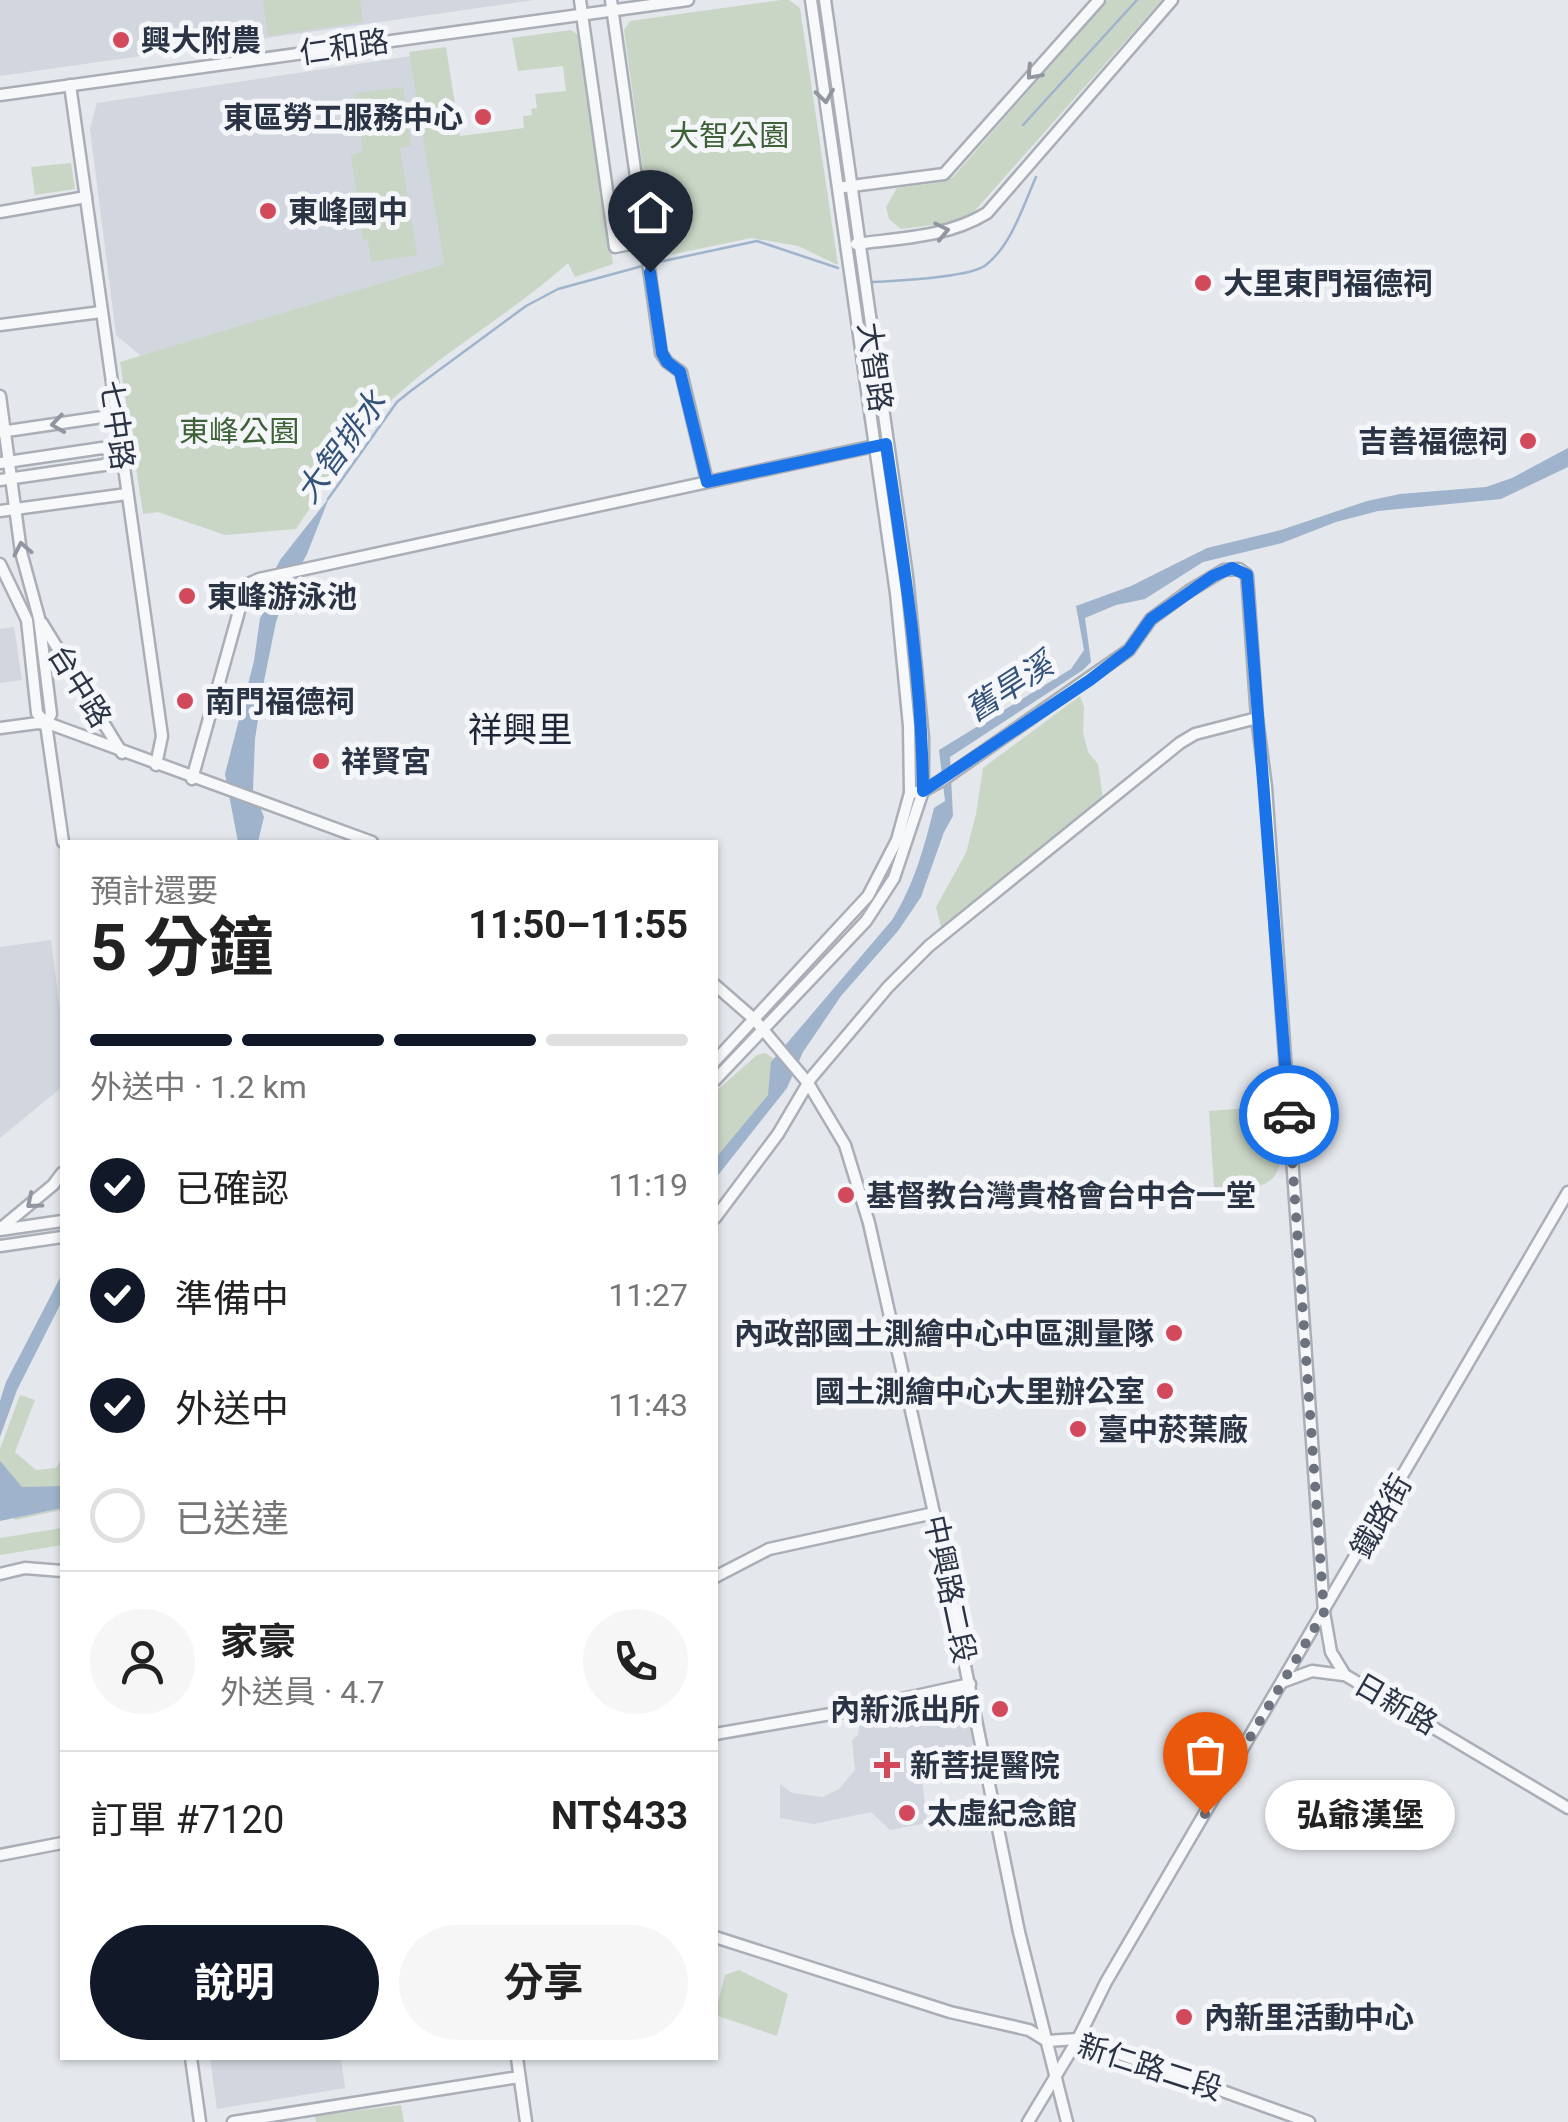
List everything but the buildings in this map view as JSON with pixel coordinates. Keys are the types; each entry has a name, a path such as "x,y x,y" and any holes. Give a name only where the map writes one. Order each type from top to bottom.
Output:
{"street":[{"path":"580,0 614,246 647,247"},
{"name":"仁和路","path":"0,95 582,14 612,5 688,0"},
{"name":"大智路","path":"718,1058 866,921 894,878 923,791 922,738 906,576 859,244 844,187 811,0"},
{"name":"大智路","path":"718,1076 758,1023 868,896 896,840 910,793 896,594 846,246 844,187 825,0"},
{"path":"844,187 944,174 1098,0"},
{"path":"846,246 942,232 969,224 987,213 1172,0"},
{"path":"612,5 662,353 680,372 707,482"},
{"name":"七中路","path":"70,85 162,736 156,766"},
{"path":"0,212 86,198"},
{"path":"0,325 101,312"},
{"name":"台中路","path":"0,396 6,479 39,618 51,714 46,724"},
{"path":"2,432 116,415"},
{"path":"197,780 242,597 248,584 258,579 886,444"},
{"path":"4,462 102,448 122,454"},
{"path":"6,479 104,465 122,454"},
{"path":"0,511 127,494"},
{"name":"台中路","path":"0,564 27,620 37,713 46,724 344,838"},
{"name":"日新路","path":"910,793 941,782 1129,650 1151,619 1213,576 1232,568 1247,575 1266,786 1324,1612 1332,1652 1345,1675 1568,1808"},
{"name":"台中路","path":"39,618 122,753"},
{"path":"718,1214 778,1134 808,1083 858,1021 929,946 1180,742 1195,734 1258,718"},
{"path":"0,728 46,724 63,840"},
{"path":"718,988 758,1023"},
{"name":"中興路二段","path":"758,1023 808,1083 845,1145 869,1223 970,1684 977,1742 1067,2122"},
{"path":"0,1229 60,1175"},
{"name":"鐵路街","path":"1028,2122 1568,1192"},
{"path":"0,1229 60,1221"},
{"path":"0,1246 60,1237"},
{"path":"718,1574 768,1549 934,1513"},
{"path":"0,1574 25,1568 60,1570"},
{"path":"1282,1682 1312,1672 1345,1675"},
{"path":"718,1734 970,1684"},
{"path":"0,1855 60,1843"},
{"name":"新仁路二段","path":"718,1938 950,2012 1016,2030 1030,2030 1046,2040 1078,2039 1309,2122"},
{"path":"191,2060 200,2122"},
{"path":"516,2060 526,2122"},
{"path":"232,2122 520,2076"}],"shaded area":[{"name":"興大附農","path":"0,0 534,0 0,76"},
{"name":"東峰國中","path":"411,56 444,264 141,356 116,335 90,129 97,103"},
{"path":"14,627 22,680 0,683 0,629"},
{"path":"51,940 60,1012 60,1089 0,1138 0,947"},
{"name":"新菩提醫院","path":"947,1697 964,1705 973,1743 970,1749 920,1761 927,1823 890,1830 871,1812 814,1824 780,1818 780,1784 792,1793 823,1797 839,1789 855,1770 852,1740 858,1735 861,1714"},
{"path":"210,2060 341,2060 345,2088 217,2109"}],"green space":[{"path":"263,0 360,0 363,22 268,36"},
{"name":"大智公園","path":"789,0 800,8 838,265 798,246 751,238 655,258 624,30 630,21"},
{"path":"1108,0 1162,0 971,215 957,222 901,229 889,219 886,207 897,188 953,177"},
{"name":"東峰公園","path":"571,30 582,38 613,264 575,277 568,263 403,390 357,437 296,529 225,535 158,512 143,514 120,362 444,264 409,52 446,47 460,136 524,128 523,116 532,115 531,109 537,108 535,94 566,91 563,66 518,71 512,38"},
{"path":"403,87 411,146 400,148 417,255 371,262 368,239 363,240 351,155 363,152 355,93"},
{"path":"71,163 75,189 35,195 31,167"},
{"path":"1080,696 1084,707 1083,732 1088,752 1098,764 1103,799 942,930 936,907 966,853 983,768"},
{"path":"765,1053 773,1058 773,1087 757,1115 718,1161 718,1089 757,1055"},
{"path":"1276,1106 1281,1147 1278,1170 1272,1179 1246,1188 1214,1187 1209,1111"},
{"path":"20,1395 35,1400 15,1452 36,1470 56,1468 60,1461 60,1510 15,1520 0,1504 0,1449"},
{"path":"60,1528 60,1545 0,1555 0,1538"},
{"path":"739,1970 788,1994 777,2036 718,2016 725,1975"},
{"path":"401,2105 404,2122 316,2122 315,2116"}],"water":[{"path":"1568,448 1568,467 1501,499 1378,511 1336,522 1282,543 1203,562 1145,599 1116,605 1085,618 1091,662 950,757 953,816 921,897 898,931 841,996 803,1052 787,1088 718,1175 718,1155 768,1095 771,1062 900,907 918,866 934,808 945,801 939,750 1071,669 1084,650 1076,606 1131,586 1207,548 1281,530 1367,501 1400,494 1486,487 1512,478"},
{"path":"329,498 276,622 255,739 253,790 264,817 258,840 238,840 225,774 254,661 260,618 267,607 268,584 280,560"},
{"path":"60,1278 60,1305 17,1390 0,1437 0,1401"},
{"path":"0,1461 22,1487 60,1486 60,1508 0,1521"}],"waterway":[{"name":"大智排水","path":"1023,125 1137,0"},
{"path":"872,282 949,275 986,265 1010,236 1036,177"},
{"name":"大智排水","path":"654,263 757,241 838,268"},
{"name":"大智排水","path":"328,499 397,402 526,306 558,289 646,265"}],"way so far":[{"path":"1205,1814 1324,1612 1289,1115"}],"place":[{"name":"興大附農","path":"121,40"},
{"name":"東區勞工服務中心","path":"483,117"},
{"name":"東峰國中","path":"268,211"},
{"name":"大里東門福德祠","path":"1203,283"},
{"name":"吉善福德祠","path":"1528,441"},
{"name":"東峰游泳池","path":"187,596"},
{"name":"南門福德祠","path":"185,701"},
{"name":"祥賢宮","path":"321,761"},
{"name":"基督教台灣貴格會台中合一堂","path":"846,1195"},
{"name":"內政部國土測繪中心中區測量隊","path":"1174,1333"},
{"name":"國土測繪中心大里辦公室","path":"1165,1391"},
{"name":"臺中菸葉廠","path":"1078,1429"},
{"name":"內新派出所","path":"1000,1709"},
{"name":"新菩提醫院","path":"887,1765"},
{"name":"太虛紀念館","path":"907,1813"},
{"name":"弘爺漢堡","path":"1205,1814"},
{"name":"內新里活動中心","path":"1184,2017"}],"district":[{"name":"祥興里","path":"520,730"}],"route":[{"path":"650,272 662,353 680,372 707,482 886,444 906,576 922,738 923,791 1090,680 1129,650 1151,619 1189,591 1224,570 1239,568 1247,575 1289,1115"}],"water label":[{"name":"舊旱溪","path":"1009,687"}]}
